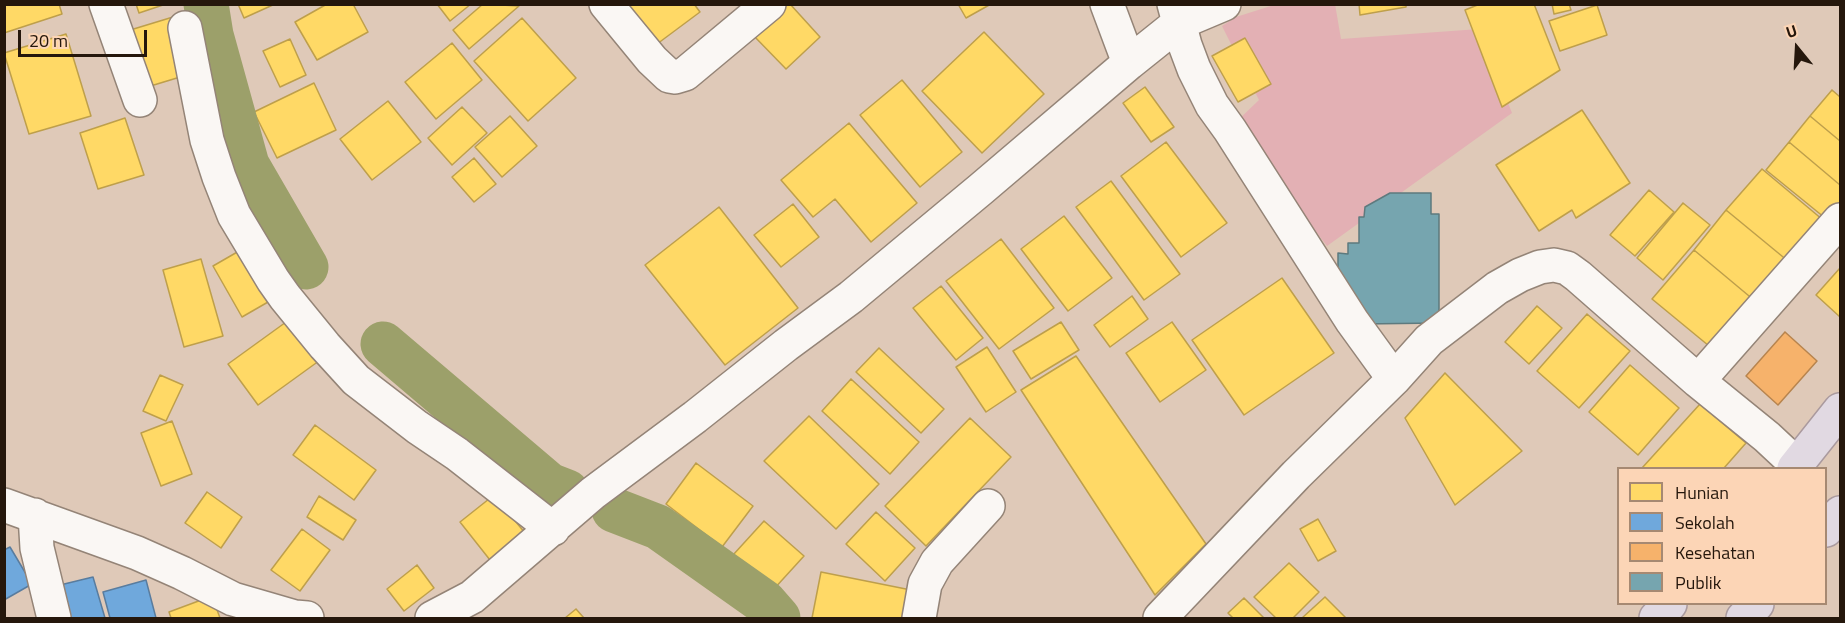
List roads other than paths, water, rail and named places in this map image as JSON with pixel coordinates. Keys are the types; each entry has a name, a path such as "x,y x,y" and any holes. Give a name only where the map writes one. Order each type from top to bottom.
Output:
{"highway":[{"path":"1795,467 1840,410"},
{"path":"1827,529 1840,513"},
{"path":"1656,618 1668,605"},
{"path":"1743,618 1755,605"}],"street":[{"path":"106,4 140,100"},
{"path":"606,4 652,60 669,76 675,77 685,74 769,4"},
{"path":"1107,4 1129,63"},
{"path":"432,618 472,597 593,493 851,297 1129,63 1177,14 1224,4"},
{"path":"1177,14 1194,69 1212,105 1352,321 1394,379"},
{"path":"184,28 207,140 219,177 234,215 285,297 356,380 417,427 457,454 553,529"},
{"path":"1698,381 1840,220"},
{"path":"1160,618 1296,475 1394,379 1429,340 1497,288 1540,267 1554,265 1567,268 1578,276 1698,381 1767,437 1795,467"},
{"path":"4,504 137,553 232,599 295,617 307,618"},
{"path":"919,618 925,584 937,562 988,506"},
{"path":"35,515 37,548 54,618"}],"waterway":[{"path":"206,4 211,35 247,165 306,267"},
{"path":"383,344 549,485 567,492"},
{"path":"614,510 658,527 764,602 778,618"}]}
